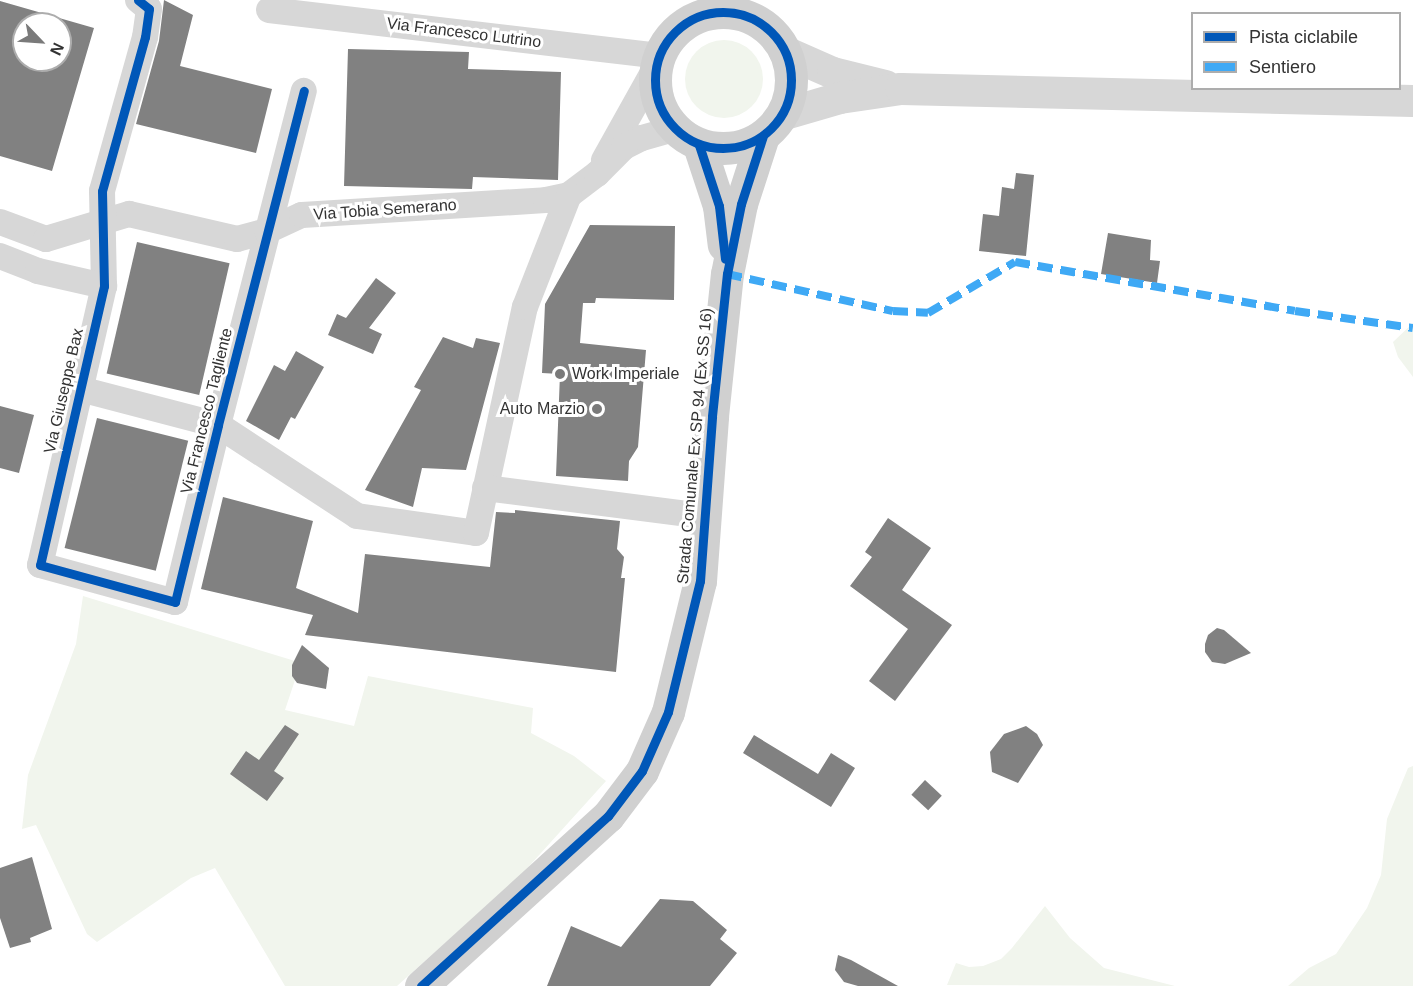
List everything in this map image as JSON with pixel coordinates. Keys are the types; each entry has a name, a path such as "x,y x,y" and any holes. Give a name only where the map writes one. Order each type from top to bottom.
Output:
{"main road":[{"path":"705,8 719,12 738,13 753,10 785,52 791,73 790,94 772,125 743,146 721,149 687,137 662,111 655,89 657,61 669,38 705,8"},
{"name":"Strada Comunale Ex SP 94 (Ex SS 16)","path":"421,986 608,816 642,771 671,701 700,581 727,274 741,204 772,125"},
{"name":"Strada Comunale Ex SP 94 (Ex SS 16)","path":"687,137 720,206 727,274"}],"street":[{"name":"Via Giuseppe Bax","path":"40,565 104,286 102,191 145,37 149,9 138,0"},
{"name":"Via Francesco Lutrino","path":"269,10 657,61"},
{"path":"785,52 833,73 901,89"},
{"name":"Via Tobia Semerano","path":"597,174 657,61"},
{"path":"772,125 840,98 901,89 1413,101"},
{"name":"Via Francesco Tagliente","path":"40,565 176,602 218,425 304,91"},
{"name":"Via Tobia Semerano","path":"0,222 46,239 129,214 237,238 267,231 302,215 546,200 569,195 597,174 624,147 642,138 687,137"},
{"path":"569,195 525,307 485,488 704,516"},
{"path":"0,256 38,271 104,286"},
{"name":"Via Giuseppe Bax","path":"80,389 218,425 357,516 476,532 485,488"}],"shaded area":[{"path":"724,40 739,43 752,51 760,64 763,79 760,94 752,107 739,115 724,118 709,115 696,107 688,94 685,79 688,64 696,51 709,43"},
{"path":"1413,323 1413,377 1398,357 1393,342"},
{"path":"83,596 295,661 292,665 295,680 285,710 354,726 368,676 533,708 531,733 574,756 606,781 522,874 397,986 285,986 215,868 191,878 97,942 87,934 36,825 22,829 28,775 76,644"},
{"path":"1413,766 1413,986 1288,986 1309,968 1336,954 1367,908 1381,875 1387,819 1408,768"},
{"path":"1045,906 1070,938 1104,968 1175,986 947,985 956,963 969,967 983,966 1001,959"}],"building":[{"path":"164,0 193,15 180,66 272,89 256,153 136,124 159,41"},
{"path":"0,1 38,12 12,12 12,72 72,72 72,22 94,28 52,171 0,156"},
{"path":"348,49 469,52 468,69 561,72 558,180 473,177 472,189 344,186"},
{"path":"1016,173 1034,175 1026,256 979,251 983,214 999,216 1002,187 1014,189"},
{"path":"590,225 675,226 674,300 596,298 595,303 583,303 580,343 646,350 638,447 629,461 628,481 556,476 560,374 542,373 545,304"},
{"path":"1108,233 1151,240 1150,260 1160,261 1157,283 1101,274"},
{"path":"137,242 230,263 199,395 107,374"},
{"path":"376,278 396,293 369,328 382,334 373,354 328,335 337,314 346,318"},
{"path":"443,337 473,348 476,338 500,343 466,470 422,468 413,507 365,490 421,390 414,387"},
{"path":"296,351 324,367 295,419 291,417 279,440 246,421 274,365 285,371"},
{"path":"0,406 34,415 19,473 0,468"},
{"path":"97,418 188,441 156,571 65,548"},
{"path":"223,497 313,521 296,588 358,613 365,554 490,567 496,512 515,513 515,510 620,521 617,549 624,557 621,578 625,578 616,672 305,635 313,615 201,589"},
{"path":"888,518 931,548 902,590 952,625 895,701 869,681 908,629 850,586 872,557 865,552"},
{"path":"1217,628 1224,630 1251,653 1225,664 1212,662 1205,652 1205,644 1208,635"},
{"path":"302,645 329,668 326,689 297,683 292,676 292,665"},
{"path":"285,725 299,734 274,771 284,778 267,801 230,774 246,751 259,760"},
{"path":"1026,726 1037,734 1043,745 1018,783 992,772 990,752 1004,734"},
{"path":"754,735 818,774 831,753 855,768 831,807 743,753"},
{"path":"925,780 942,796 928,810 911,795"},
{"path":"32,857 52,929 30,938 31,942 10,948 0,918 0,868"},
{"path":"660,899 693,901 727,930 720,939 737,953 710,986 547,986 571,926 621,947"},
{"path":"838,955 898,986 858,986 844,982 835,970"}],"marked path":[{"path":"727,274 893,311 928,313 1015,262 1295,311 1413,328"}],"cycle path":[{"path":"138,0 149,9 145,37 102,191 104,286 40,565 175,602 304,91"},
{"path":"723,12 749,17 761,23 771,32 780,42 786,54 791,80 786,106 780,118 771,128 761,137 749,143 723,148 697,143 685,137 675,128 666,118 660,106 655,80 660,54 666,42 675,32 685,23 697,17 723,12"},
{"path":"421,986 608,816 642,771 668,712 700,581 712,416 727,274 741,204 763,136"},
{"path":"699,145 719,206 725,259"}],"place":[{"name":"Work Imperiale","path":"560,374"},
{"name":"Auto Marzio","path":"597,409"}]}
